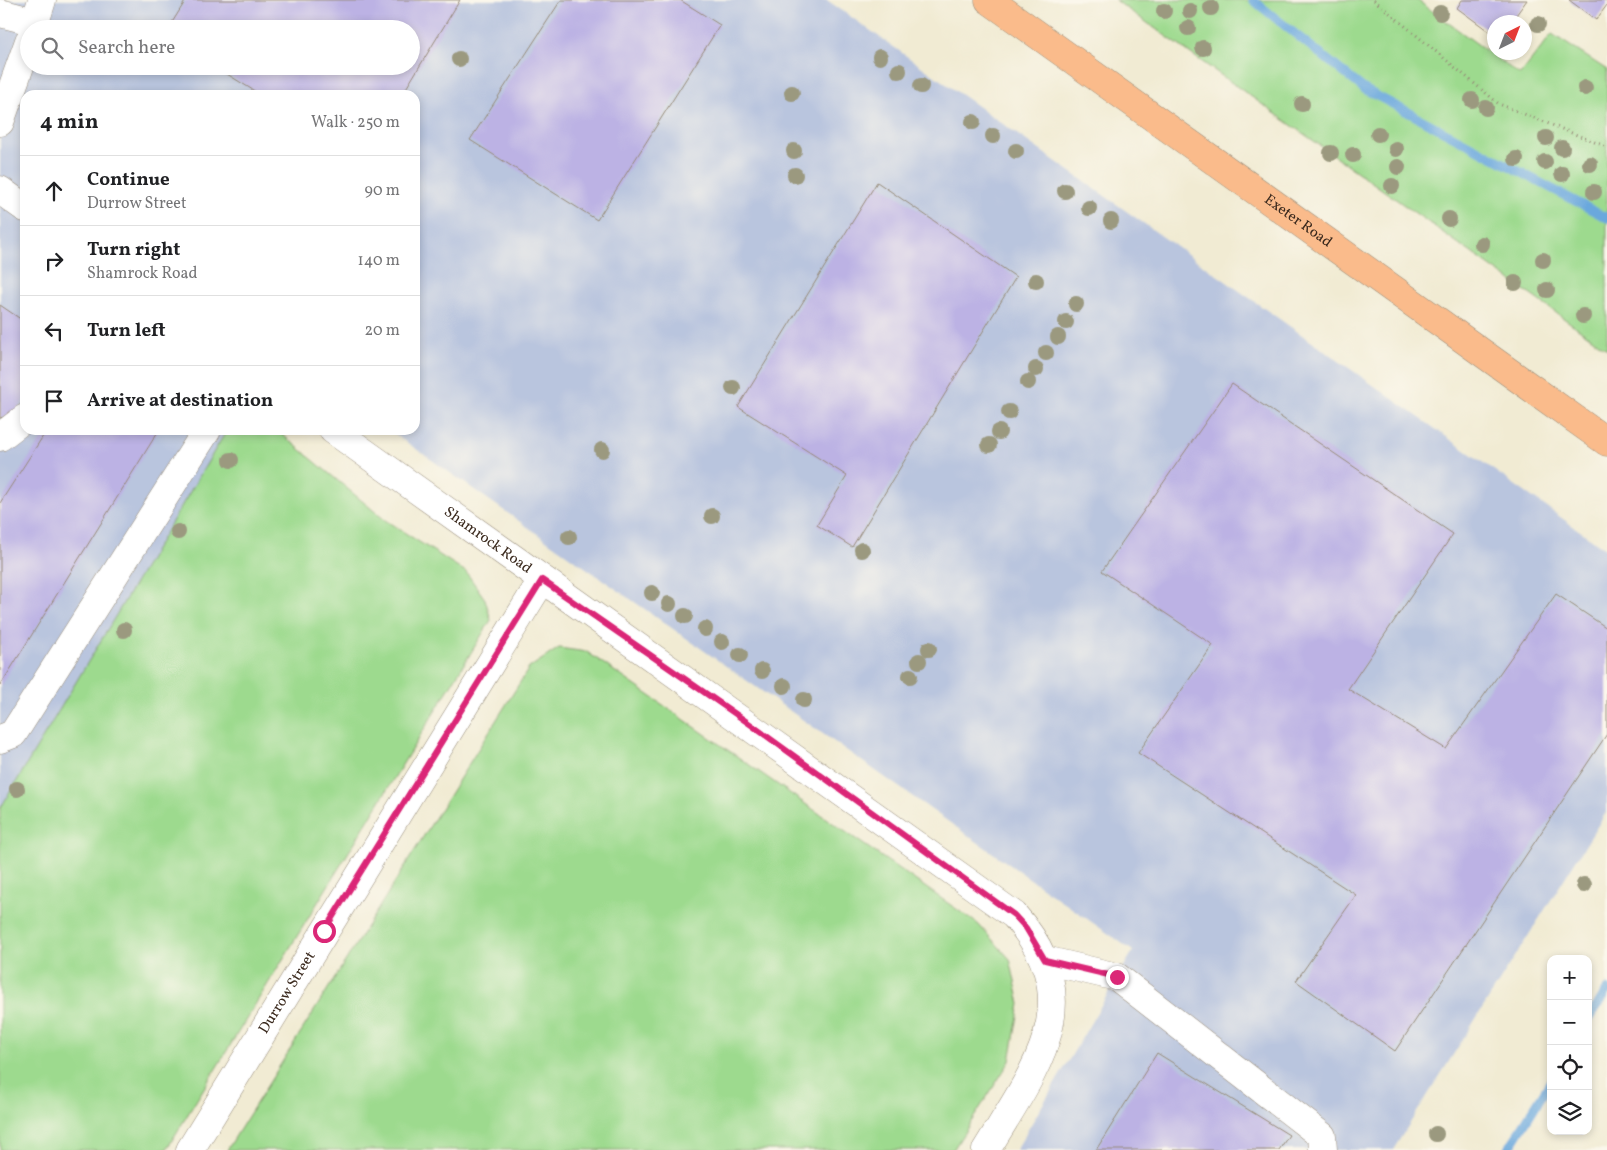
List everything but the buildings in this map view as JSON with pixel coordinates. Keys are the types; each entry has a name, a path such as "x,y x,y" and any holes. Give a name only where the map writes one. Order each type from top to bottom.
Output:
{"main road":[{"name":"Exeter Road","path":"988,0 1607,442"}],"street":[{"path":"0,13 24,20"},
{"path":"0,122 20,64"},
{"path":"0,190 20,204"},
{"path":"0,437 20,422"},
{"path":"0,739 13,734 204,435"},
{"name":"Shamrock Road","path":"340,435 542,580 750,724 1014,915 1026,928 1045,960 1053,995 1050,1030 1038,1064 986,1150"},
{"name":"Durrow Street","path":"190,1150 542,580"},
{"path":"1045,960 1117,977 1322,1136 1323,1150"}],"path":[{"path":"1374,0 1499,104 1607,147"}],"shaded area":[{"path":"0,0 827,0 1607,550 1607,811 1393,1150 1016,1150 1133,951 396,435 420,435 420,90 20,90 20,435 224,435 0,809"}],"green space":[{"path":"1115,0 1417,0 1487,51 1487,60 1499,60 1520,75 1552,34 1607,70 1607,349"},
{"path":"224,435 283,435 385,520 466,572 485,599 491,620 166,1150 0,1150 0,809"},
{"path":"559,648 587,652 978,924 1010,959 1020,1004 1010,1061 953,1150 227,1150 529,668"}],"waterway":[{"path":"1253,0 1364,89 1607,218"},
{"path":"1592,1014 1607,990"},
{"path":"1508,1150 1547,1087"}],"route":[{"path":"324,931 542,580 750,724 1014,915 1026,928 1045,960 1117,977"}]}
